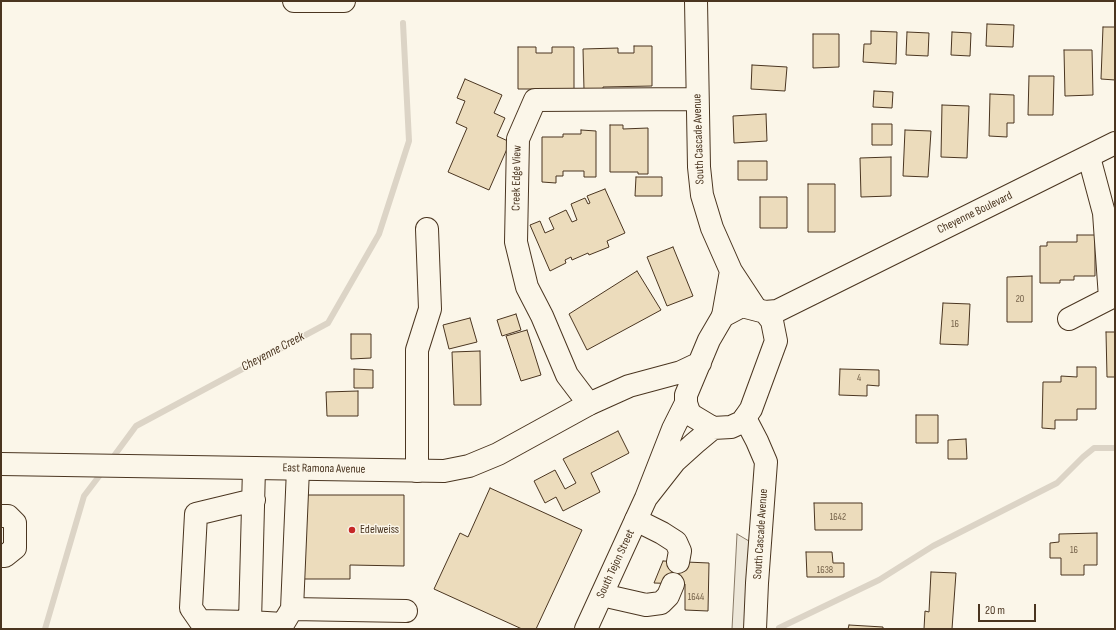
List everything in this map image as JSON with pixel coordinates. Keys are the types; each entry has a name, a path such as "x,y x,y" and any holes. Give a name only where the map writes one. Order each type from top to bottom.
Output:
{"main road":[{"path":"294,1 344,1"},
{"name":"South Cascade Avenue","path":"696,1 699,167 702,194 712,228 731,271 760,310 772,321 776,334"},
{"name":"Creek Edge View","path":"589,404 567,375 542,316 527,287 516,242 518,139 535,100 698,99"},
{"name":"Cheyenne Boulevard","path":"836,282 1115,143"},
{"path":"1069,319 1112,297 1104,214 1089,157"},
{"path":"417,471 417,350 430,309 427,229"},
{"path":"731,271 723,316 709,340 686,395 686,401 693,416 713,428 731,427 742,422 751,409 776,341 776,334 782,326 836,282"},
{"path":"723,316 742,306 760,310 777,311 836,282"},
{"name":"East Ramona Avenue","path":"1,464 444,471 469,466 498,454 589,404 629,386 681,372 700,363"},
{"path":"629,386 667,391 686,401"},
{"path":"646,498 672,429 686,401"},
{"name":"South Cascade Avenue","path":"745,418 766,462 755,629"},
{"path":"646,498 675,461 713,428"},
{"path":"250,622 254,468"},
{"path":"254,500 196,514 191,608 200,621 283,624 292,609 298,469"},
{"name":"South Tejon Street","path":"586,629 646,498"},
{"path":"1,516 8,516 15,523 15,548 5,556 1,556"},
{"path":"636,520 676,542 680,551 678,562"},
{"path":"602,595 646,605 661,603 668,596 673,584"},
{"path":"292,609 406,611"}],"shaded area":[{"path":"737,534 754,544 750,629 732,629"}],"building":[{"path":"987,24 1014,25 1013,47 986,46"},
{"path":"1103,27 1115,27 1115,80 1101,79"},
{"path":"871,31 897,32 896,64 863,62 864,44 871,44"},
{"path":"907,32 929,33 928,56 906,55"},
{"path":"952,32 971,33 970,56 951,55"},
{"path":"813,34 839,34 839,67 813,68"},
{"path":"634,46 652,46 652,86 603,87 603,90 584,90 583,49 618,48 618,53 634,53"},
{"path":"518,47 536,47 536,53 552,53 552,47 574,47 574,89 518,89"},
{"path":"1064,50 1092,50 1093,95 1065,96"},
{"path":"752,65 787,67 785,91 751,89"},
{"path":"1029,76 1054,76 1053,115 1028,115"},
{"path":"465,79 502,95 494,113 505,118 497,136 510,142 489,190 448,172 467,128 456,123 465,101 457,98"},
{"path":"874,91 893,92 892,108 873,107"},
{"path":"990,94 1014,95 1014,123 1007,123 1007,137 989,136"},
{"path":"942,105 969,106 967,158 941,157"},
{"path":"766,114 767,141 734,143 733,116"},
{"path":"872,124 892,124 892,145 872,145"},
{"path":"610,125 623,125 623,129 648,128 648,174 638,174 638,172 610,172"},
{"path":"581,130 596,131 596,177 584,177 584,171 563,171 563,176 556,176 556,183 542,182 542,137 563,137 563,134 581,134"},
{"path":"905,130 931,131 928,177 903,176"},
{"path":"891,157 891,196 861,197 860,158"},
{"path":"738,161 767,161 767,180 738,180"},
{"path":"636,177 662,177 662,196 635,196"},
{"path":"808,184 835,184 835,232 808,232"},
{"path":"605,189 625,233 607,241 609,247 589,255 588,253 572,260 571,257 565,260 566,263 550,271 530,225 540,221 545,233 554,229 549,218 566,210 572,222 577,220 571,204 585,198 588,204 590,203 587,196"},
{"path":"760,197 787,197 787,228 760,228"},
{"path":"1077,235 1095,235 1095,276 1074,276 1074,280 1060,280 1060,283 1040,283 1040,246 1047,246 1047,242 1077,242"},
{"path":"673,247 693,296 667,306 647,257"},
{"path":"637,271 661,310 587,350 569,314"},
{"path":"1032,276 1032,322 1007,322 1007,277"},
{"path":"943,303 970,304 968,345 940,344"},
{"path":"516,314 521,330 502,336 497,320"},
{"path":"470,318 477,342 449,349 443,325"},
{"path":"527,330 541,375 521,381 506,336"},
{"path":"1106,332 1115,332 1115,377 1107,377"},
{"path":"351,334 371,334 371,358 351,359"},
{"path":"480,351 481,405 454,405 452,352"},
{"path":"1077,367 1096,367 1096,409 1077,409 1077,420 1055,420 1055,429 1042,428 1043,382 1061,382 1061,376 1077,377"},
{"path":"354,369 373,370 373,388 354,388"},
{"path":"840,369 879,370 879,386 867,385 867,396 839,395"},
{"path":"358,391 358,416 327,416 326,392"},
{"path":"916,415 938,415 938,443 916,443"},
{"path":"618,431 629,453 591,473 600,492 563,511 556,497 545,503 534,481 555,470 565,489 576,483 563,459"},
{"path":"966,439 967,459 948,459 948,440"},
{"path":"490,488 582,530 536,629 522,629 434,589 460,533 468,537"},
{"name":"Edelweiss","path":"301,495 404,495 404,566 350,565 350,579 300,579"},
{"path":"814,503 862,503 862,530 815,530"},
{"path":"1097,533 1097,565 1084,565 1084,575 1061,575 1061,558 1050,558 1050,543 1059,542 1059,534"},
{"path":"806,552 832,552 833,563 844,563 844,577 807,577"},
{"path":"663,561 709,563 708,611 685,610 685,584 654,583"},
{"path":"931,572 956,573 952,629 924,629 925,611 929,612"},
{"path":"849,625 883,627 883,629 848,629"}],"waterway":[{"name":"Cheyenne Creek","path":"111,460 136,426 328,323 379,234 409,141 403,23"},
{"path":"779,628 879,580 933,546 1057,483 1094,448 1115,448"},
{"name":"Cheyenne Creek","path":"45,629 84,496 103,471"}],"place":[{"name":"Edelweiss","path":"352,530"}]}
